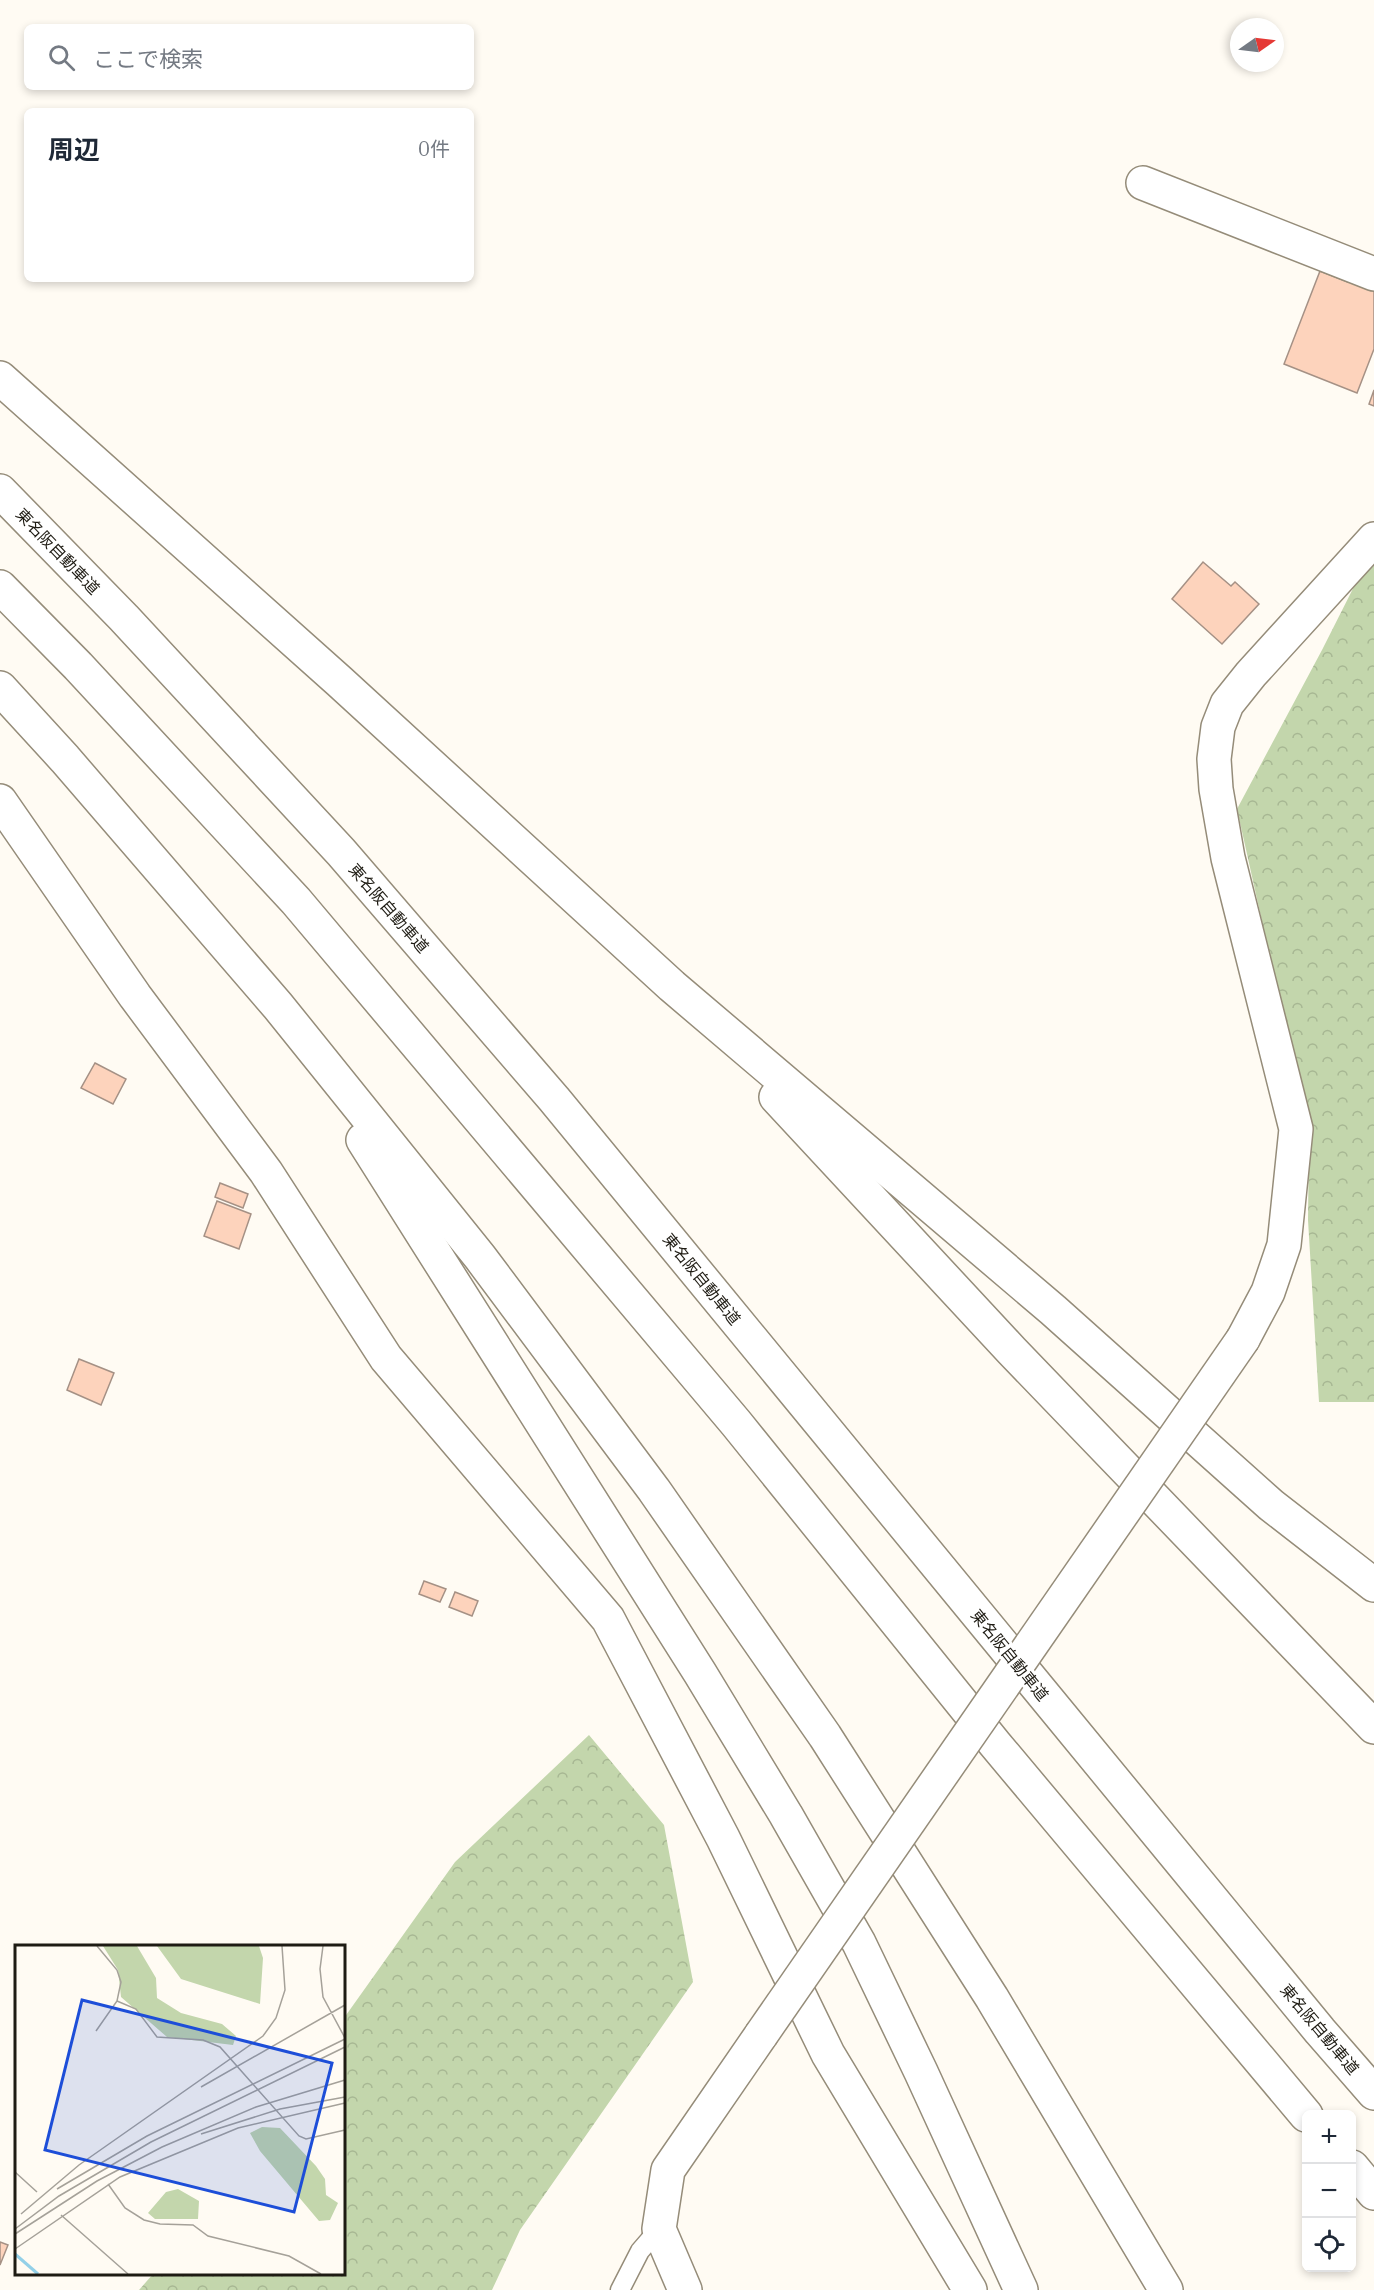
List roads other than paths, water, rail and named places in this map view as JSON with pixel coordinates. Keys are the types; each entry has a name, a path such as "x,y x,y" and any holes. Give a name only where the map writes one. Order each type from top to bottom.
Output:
{"main road":[{"path":"1143,183 1374,274"},
{"path":"0,378 347,689 672,986 1053,1310 1271,1506 1374,1585"},
{"name":"東名阪自動車道","path":"0,491 124,618 341,852 554,1099 1312,2022 1374,2093"},
{"path":"685,2290 659,2229 668,2170 1243,1339 1268,1292 1284,1245 1296,1129 1228,858 1216,789 1214,759 1218,727 1227,704 1251,674 1374,539"},
{"path":"0,587 78,666 296,901 736,1423 995,1744 1302,2110"},
{"path":"0,688 66,759 278,1006 480,1257 654,1490 825,1736 992,1998 1166,2290"},
{"path":"0,801 135,996 266,1172 386,1358 608,1619 728,1847 828,2054 970,2290"},
{"path":"672,986 1012,1352 1374,1727"},
{"path":"278,1006 700,1673 859,1943 1021,2290"},
{"path":"1356,2172 1374,2193"}],"lane":[{"path":"620,2290 640,2251 659,2229"}]}
